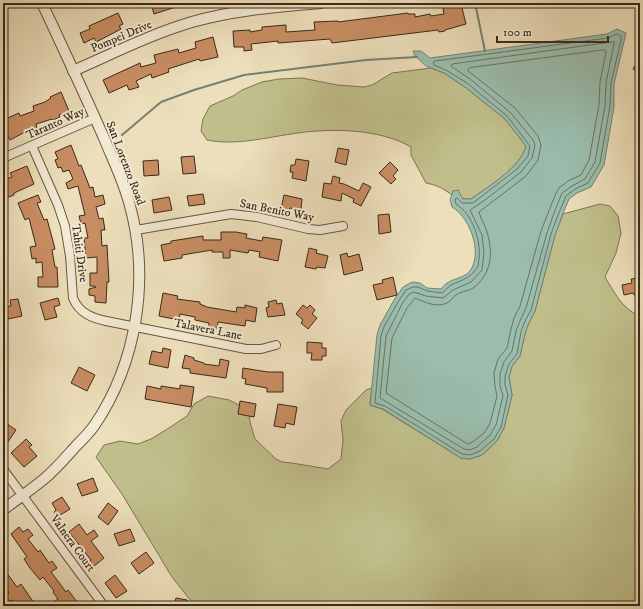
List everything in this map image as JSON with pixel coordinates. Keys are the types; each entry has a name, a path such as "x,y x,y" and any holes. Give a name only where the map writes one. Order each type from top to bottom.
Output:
{"street":[{"name":"San Lorenzo Road","path":"3,510 44,478 94,427 116,386 130,346 135,327 140,275 136,230 124,188 95,118 42,3"},
{"name":"Pompei Drive","path":"74,71 163,32 192,22 237,12 321,3"},
{"name":"Taranto Way","path":"3,158 95,118"},
{"name":"Tahiti Drive","path":"32,146 58,205 65,226 69,245 73,295 75,302 85,313 94,318 135,327"},
{"name":"San Benito Way","path":"136,230 230,214 257,217 308,229 320,230 343,226"},
{"name":"Talavera Lane","path":"135,327 246,349 261,349 276,345"},
{"name":"Valnera Court","path":"3,469 104,606"}],"shaded area":[{"path":"431,68 444,73 465,87 505,119 526,146 523,154 511,169 471,199 463,199 453,191 452,195 434,185 426,183 411,155 411,147 399,141 371,133 341,130 311,131 252,140 219,142 207,140 201,131 203,119 210,106 262,82 279,79 302,78 337,85 364,87 372,85 392,73"},
{"path":"600,204 610,206 618,216 621,233 616,253 605,277 624,305 640,316 640,606 195,606 172,577 122,494 96,457 104,445 120,441 138,444 151,439 187,416 194,404 208,396 229,400 249,410 250,422 255,439 276,459 282,462 328,469 341,459 343,440 341,421 346,410 366,390 372,388 370,405 382,409 461,458 470,459 482,455 497,441 504,428 512,395 509,377 512,366 520,356 525,334 535,311 555,235 563,214"}],"water":[{"path":"617,29 626,33 614,84 614,107 604,165 591,187 577,193 569,199 562,216 555,235 535,311 525,334 520,356 512,366 509,377 512,395 504,428 497,441 482,455 470,459 461,458 383,409 370,405 377,335 380,325 403,287 412,282 420,283 427,288 441,289 449,282 467,274 472,267 475,258 475,249 470,229 459,212 452,207 450,200 453,191 458,190 463,199 471,199 511,169 523,154 526,146 505,119 465,87 444,73 426,66 415,56 413,51 421,51 430,58 607,34"}],"building":[{"path":"151,3 185,3 185,4 154,14"},
{"path":"461,4 466,24 445,31 439,32 438,30 332,43 330,39 278,43 278,41 251,44 252,50 244,51 244,47 234,47 233,31 250,30 250,32 262,30 262,27 286,25 286,32 315,30 314,22 338,22 408,13 415,14 415,17 430,14 431,16 444,14 443,8"},
{"path":"118,13 123,24 119,26 121,29 96,42 94,38 84,43 80,33 90,29 89,26"},
{"path":"213,37 218,57 200,61 199,59 168,69 169,72 152,78 151,74 136,81 139,87 129,90 127,85 109,93 103,80 140,63 141,67 156,63 154,55 178,49 179,53 196,48 195,42"},
{"path":"640,58 640,74 633,69"},
{"path":"61,92 69,111 59,115 60,117 53,120 52,119 36,124 37,128 27,131 10,140 3,125 3,120 19,113 20,116 34,111 33,106 45,102 51,98 50,97"},
{"path":"71,145 90,188 93,187 95,197 103,195 105,204 96,207 99,219 103,218 105,230 101,230 102,246 107,245 109,282 107,282 106,303 95,302 95,296 89,295 89,289 96,287 90,286 90,273 97,273 97,257 86,258 84,238 88,238 85,223 81,224 79,216 85,215 78,186 68,189 66,183 73,179 69,170 63,172 61,167 58,168 55,160 58,159 55,152"},
{"path":"338,148 349,150 346,165 335,162"},
{"path":"194,156 196,173 183,174 181,157"},
{"path":"296,159 309,161 306,181 292,178 293,172 290,172 291,165 295,165"},
{"path":"158,160 159,175 144,176 143,161"},
{"path":"390,162 398,170 393,176 396,179 391,184 379,173"},
{"path":"27,166 34,184 3,199 3,180 12,177 10,173"},
{"path":"333,176 340,178 339,183 359,191 363,183 371,187 361,206 353,202 354,199 342,193 341,201 322,197 324,183 331,184"},
{"path":"203,194 205,204 189,206 187,196"},
{"path":"38,195 41,202 37,203 44,220 47,219 55,249 52,250 55,267 57,267 58,287 38,287 38,277 43,277 42,262 36,263 36,258 32,259 30,247 36,246 29,218 25,220 18,203"},
{"path":"284,195 302,199 301,210 290,208 289,211 281,209"},
{"path":"169,197 172,210 154,213 152,200"},
{"path":"389,214 391,232 379,234 378,215"},
{"path":"221,232 247,234 246,238 262,241 263,237 282,240 278,261 259,257 260,252 249,250 248,253 230,250 230,258 223,258 223,252 212,252 212,250 182,255 182,258 164,261 161,245 171,243 171,241 203,236 203,240 221,240"},
{"path":"309,248 317,250 316,253 328,256 325,268 317,267 316,269 305,267"},
{"path":"347,253 348,257 359,254 363,270 344,275 340,255"},
{"path":"393,277 397,295 377,300 373,285 383,283 382,280"},
{"path":"640,278 640,294 634,295 633,293 624,295 622,285 632,283 631,279"},
{"path":"163,293 178,296 177,299 200,302 200,304 207,307 236,312 237,307 245,308 245,305 257,308 255,322 246,320 245,326 218,322 217,328 209,327 209,323 195,320 195,317 180,314 179,320 159,316"},
{"path":"58,298 60,305 54,307 57,317 45,320 40,303"},
{"path":"18,299 22,316 8,319 5,307 11,306 10,300"},
{"path":"276,300 277,304 282,303 285,315 268,317 266,308 269,307 268,302"},
{"path":"303,305 307,308 310,305 315,310 312,314 317,318 308,329 301,323 303,320 296,314"},
{"path":"307,342 322,343 322,348 326,348 326,356 322,356 322,360 311,360 312,353 307,353"},
{"path":"163,348 171,350 168,368 149,364 152,351 162,353"},
{"path":"185,355 204,364 219,366 220,359 229,361 226,378 190,373 190,369 182,368"},
{"path":"79,367 95,375 87,391 71,383"},
{"path":"243,368 268,372 283,372 283,392 267,392 267,388 245,384 246,379 242,378"},
{"path":"180,385 194,387 191,407 145,399 147,386 161,389 161,386 180,389"},
{"path":"240,401 256,404 254,417 238,414"},
{"path":"278,404 297,407 294,425 286,423 285,428 274,426"},
{"path":"3,421 16,430 3,449"},
{"path":"26,439 32,445 29,447 37,456 24,467 11,453"},
{"path":"93,478 98,491 82,496 77,484"},
{"path":"62,497 70,509 57,517 54,512 56,510 52,503"},
{"path":"108,503 118,511 108,525 98,517"},
{"path":"79,524 87,535 94,530 98,536 91,541 104,558 93,567 89,562 91,560 69,532"},
{"path":"19,527 23,532 28,529 33,535 28,539 38,552 40,550 49,563 52,561 57,568 51,572 66,592 68,590 80,606 59,606 55,601 58,599 53,592 54,591 43,577 40,580 30,568 24,559 27,557 11,534"},
{"path":"130,529 135,541 119,546 114,534"},
{"path":"146,552 154,563 139,574 131,563"},
{"path":"3,568 17,587 21,584 36,606 16,606 12,600 10,602 5,595 9,593 3,585"},
{"path":"115,575 127,591 116,598 105,583"},
{"path":"176,598 187,600 186,606 174,606"}],"waterway":[{"path":"475,3 485,51"},
{"path":"122,135 161,102 194,90 244,75 366,60 417,57"}]}
